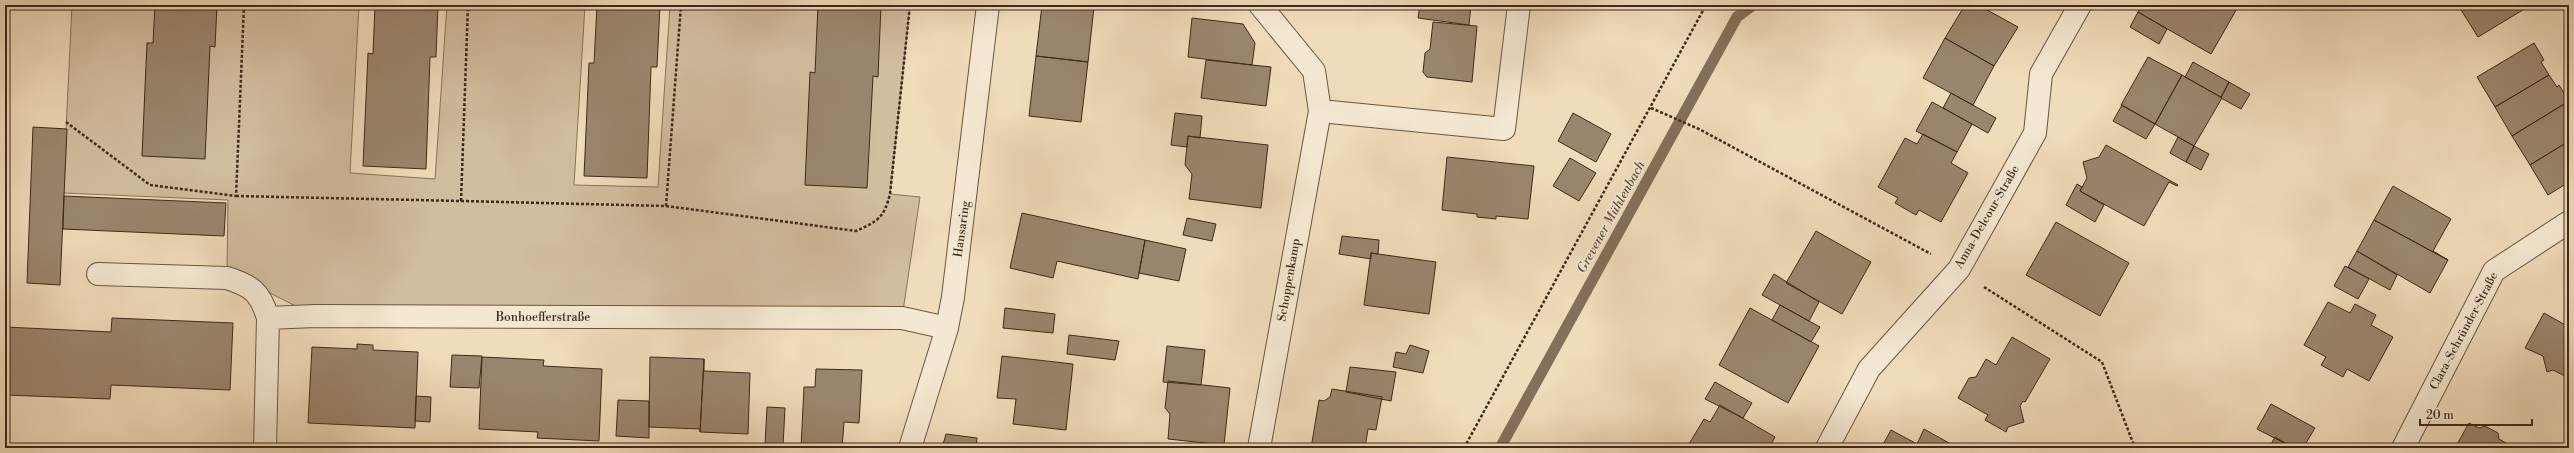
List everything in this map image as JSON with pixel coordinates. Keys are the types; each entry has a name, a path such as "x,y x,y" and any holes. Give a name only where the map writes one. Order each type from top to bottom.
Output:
{"street":[{"name":"Hansaring","path":"910,448 947,328 966,196 988,5"},
{"name":"Schoppenkamp","path":"1259,448 1320,111 1314,71 1260,5"},
{"path":"1320,111 1504,128 1519,5"},
{"name":"Anna-Delcour-Straße","path":"1827,448 1869,369 1959,269 2035,133 2041,74 2080,5"},
{"name":"Clara-Schründer-Straße","path":"2403,448 2494,271 2569,222"},
{"path":"98,274 227,278 246,284 255,291 268,318 265,448"},
{"name":"Bonhoefferstraße","path":"268,318 323,316 902,318 947,328"}],"path":[{"path":"236,196 244,5"},
{"path":"461,201 468,5"},
{"path":"666,206 681,5"},
{"path":"66,122 150,184 236,196 666,206 856,231 870,224 886,212 890,194 910,5"},
{"path":"1464,448 1706,5"},
{"path":"1651,108 1699,129"}],"shaded area":[{"path":"72,5 359,5 350,173 435,179 447,5 585,5 574,185 658,187 670,5 910,5 890,194 920,197 902,318 315,316 227,271 228,200 63,193"}],"building":[{"path":"155,5 217,5 215,47 210,46 205,159 142,156 147,43 153,43"},
{"path":"375,5 438,5 436,57 430,57 426,169 363,166 368,53 373,54"},
{"path":"597,5 660,5 657,67 651,67 647,178 584,176 589,63 594,63"},
{"path":"818,5 881,5 878,77 873,76 867,188 805,185 810,72 815,73"},
{"path":"1042,5 1094,7 1088,62 1036,56"},
{"path":"1420,5 1471,5 1469,25 1418,18"},
{"path":"1965,5 1978,5 2018,27 1994,66 1945,38"},
{"path":"2142,5 2239,5 2211,54 2138,12"},
{"path":"2458,5 2531,5 2478,37"},
{"path":"2138,12 2167,29 2159,44 2130,27"},
{"path":"1192,18 1243,24 1255,43 1252,65 1188,57"},
{"path":"1433,22 1477,26 1472,82 1427,77 1423,72 1425,53 1430,49"},
{"path":"1945,38 1994,66 1973,105 1923,78"},
{"path":"2534,43 2544,60 2541,62 2549,75 2495,107 2477,77"},
{"path":"1036,56 1088,62 1081,122 1029,116"},
{"path":"2148,57 2182,75 2155,124 2121,105"},
{"path":"1206,60 1271,67 1266,106 1201,98"},
{"path":"2193,62 2229,82 2221,97 2185,77"},
{"path":"2182,75 2222,98 2194,146 2155,124"},
{"path":"2549,75 2557,87 2559,85 2569,101 2512,136 2495,107"},
{"path":"2229,82 2250,94 2241,109 2221,98"},
{"path":"1951,93 1996,118 1988,133 1943,108"},
{"path":"2569,101 2569,141 2530,165 2512,136"},
{"path":"1932,102 1972,124 1957,152 1916,131"},
{"path":"2122,105 2155,124 2146,139 2113,121"},
{"path":"1175,113 1202,116 1200,138 1188,136 1187,147 1171,145"},
{"path":"1573,113 1611,134 1596,162 1558,141"},
{"path":"33,127 67,129 60,285 27,283"},
{"path":"1923,134 1957,152 1951,163 1968,173 1941,222 1919,210 1916,215 1895,203 1898,198 1878,187 1905,138 1917,144"},
{"path":"1188,136 1268,145 1261,208 1189,199 1192,174 1185,165"},
{"path":"2178,137 2194,146 2186,162 2170,153"},
{"path":"2569,141 2569,182 2548,195 2530,165"},
{"path":"2106,145 2178,185 2177,186 2169,182 2144,226 2080,191 2087,178 2083,162 2099,157"},
{"path":"2194,146 2209,154 2201,170 2186,162"},
{"path":"1447,157 1534,166 1528,219 1496,216 1496,219 1477,217 1477,214 1442,210"},
{"path":"1570,158 1596,173 1579,201 1553,186"},
{"path":"2077,184 2082,187 2080,191 2104,205 2095,222 2066,205"},
{"path":"2393,186 2451,219 2433,251 2448,260 2374,220"},
{"path":"64,196 226,203 224,236 63,229"},
{"path":"1022,213 1145,240 1138,279 1057,261 1053,278 1010,268"},
{"path":"1187,218 1216,224 1212,241 1183,235"},
{"path":"2374,220 2448,260 2430,293 2357,251"},
{"path":"2056,222 2129,263 2100,316 2026,275"},
{"path":"1816,231 1871,262 1842,314 1786,283"},
{"path":"1342,236 1379,240 1378,254 1371,253 1371,259 1339,254"},
{"path":"1145,240 1186,249 1179,281 1139,273"},
{"path":"2357,251 2397,275 2390,290 2348,267"},
{"path":"1371,253 1436,262 1429,314 1364,305"},
{"path":"2345,266 2369,279 2358,299 2334,286"},
{"path":"1774,274 1819,302 1809,321 1762,295"},
{"path":"2328,302 2350,313 2355,304 2376,315 2371,325 2393,337 2369,381 2347,369 2343,377 2321,365 2326,357 2304,345"},
{"path":"1780,305 1820,327 1811,342 1772,320"},
{"path":"1005,308 1055,314 1053,333 1003,328"},
{"path":"1750,308 1819,346 1788,403 1719,365"},
{"path":"2544,313 2569,327 2569,378 2553,370 2547,372 2543,356 2525,348"},
{"path":"112,318 233,323 230,390 111,385 110,399 5,395 5,327 111,332"},
{"path":"1069,335 1119,341 1115,360 1067,354"},
{"path":"2012,337 2050,359 2025,402 2023,401 2020,406 2024,422 2008,427 2006,432 1985,420 1988,415 1958,398 1969,378 1976,377 1986,359 1996,365"},
{"path":"357,344 373,345 373,350 418,352 415,428 308,423 312,347 357,349"},
{"path":"1410,345 1429,351 1423,373 1393,367 1396,352 1406,354"},
{"path":"1167,346 1205,350 1201,385 1163,382"},
{"path":"452,355 482,356 479,388 450,387"},
{"path":"1002,356 1073,364 1066,430 1013,424 1016,399 997,398"},
{"path":"482,357 544,360 543,366 602,369 599,441 537,438 538,432 479,429"},
{"path":"650,357 704,359 700,432 700,429 649,427"},
{"path":"704,359 704,371 750,373 748,434 700,432"},
{"path":"1350,367 1396,372 1391,401 1346,392"},
{"path":"816,369 862,370 859,423 844,422 842,448 801,448 804,387 815,387"},
{"path":"1168,381 1230,388 1224,445 1168,439 1170,414 1165,408"},
{"path":"1715,382 1752,403 1743,418 1705,399"},
{"path":"1332,389 1382,397 1376,430 1368,429 1365,448 1338,445 1338,448 1311,448 1319,400 1324,401 1330,397"},
{"path":"416,396 431,397 430,422 415,421"},
{"path":"618,400 649,401 649,438 616,436"},
{"path":"2271,404 2315,428 2303,448 2294,448 2257,429"},
{"path":"1720,405 1775,437 1769,448 1696,448 1689,444 1704,419 1710,422"},
{"path":"767,407 785,408 783,446 765,445"},
{"path":"2469,423 2479,428 2485,426 2498,433 2499,439 2515,448 2455,448"},
{"path":"1924,429 1958,448 1923,448 1917,444"},
{"path":"1891,430 1917,444 1923,448 1881,448"},
{"path":"946,434 977,438 976,448 942,448"},
{"path":"2275,437 2294,448 2269,448"}],"waterway":[{"name":"Grevener Mühlenbach","path":"1500,448 1737,17 1753,5"}]}
